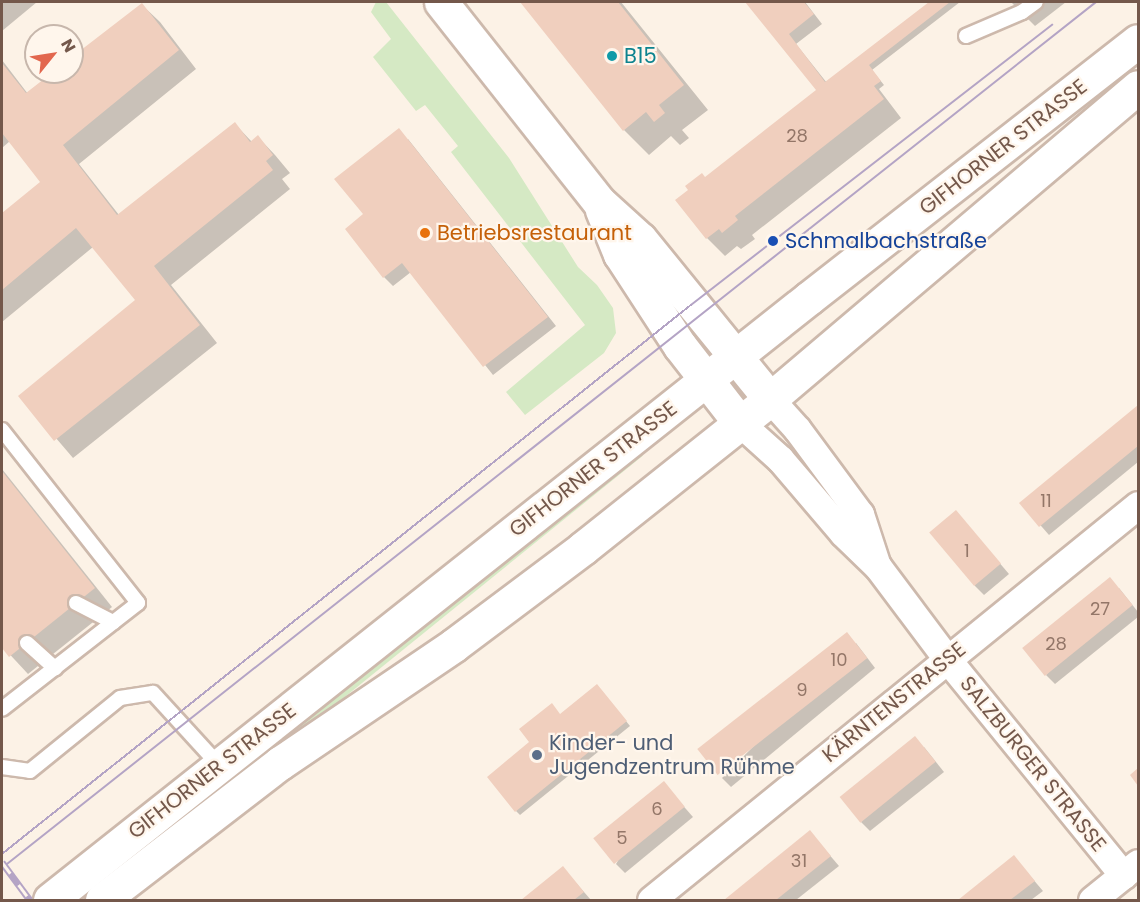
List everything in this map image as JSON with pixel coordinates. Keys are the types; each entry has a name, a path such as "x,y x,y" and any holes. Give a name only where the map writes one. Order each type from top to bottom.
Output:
{"main road":[{"path":"441,2 599,202 640,239 770,399"},
{"name":"GIFHORNER STRASSE","path":"50,900 736,356 1138,41"},
{"name":"GIFHORNER STRASSE","path":"102,900 238,793 316,736 492,618 770,399 1138,87"},
{"path":"599,202 620,254 680,346 740,423"}],"street":[{"name":"SALZBURGER STRASSE","path":"770,399 807,443 860,514 878,567"},
{"name":"SALZBURGER STRASSE","path":"740,423 780,459 843,533 878,567 947,658 1131,869"},
{"name":"KÄRNTENSTRASSE","path":"651,900 1138,505"},
{"path":"1092,900 1131,869"}],"lane":[{"path":"966,36 1022,12 1036,2"},
{"path":"2,430 138,603 2,710"},
{"path":"76,603 113,622"},
{"path":"27,643 55,668"},
{"path":"2,767 30,771 120,698 153,693 220,766"}],"green space":[{"path":"376,2 386,2 509,158 578,267 597,285 613,308 616,333 604,353 525,415 506,392 585,325 451,152 458,146 425,105 416,111 373,57 391,39 371,12"},
{"path":"639,451 643,456 94,900 85,900"}],"building":[{"name":"B15","path":"520,2 618,2 684,85 659,105 665,113 654,122 646,112 623,131"},
{"path":"745,2 804,2 814,14 789,34 825,82 929,2 950,2 869,65 881,81 874,86 884,99 735,216 738,220 722,233 719,229 706,239 675,200 688,190 685,186 702,173 705,177 816,90"},
{"path":"142,3 179,50 63,145 117,215 235,122 250,142 258,135 273,155 266,161 273,170 154,266 200,325 54,441 18,396 135,300 76,228 2,290 2,213 40,182 2,133 2,63 26,93 38,84 84,84 84,48"},
{"path":"399,128 548,317 483,367 402,263 383,278 345,229 363,214 334,179"},
{"path":"1138,405 1138,446 1039,527 1019,503"},
{"path":"2,471 95,588 9,657 2,648"},
{"path":"956,510 1001,564 974,586 929,532"},
{"path":"1110,577 1133,605 1045,676 1022,648"},
{"path":"847,632 867,658 718,775 697,749"},
{"path":"597,684 627,721 515,812 487,777 529,742 519,729 552,703 560,714"},
{"path":"915,736 936,762 860,823 840,797"},
{"path":"1138,768 1138,786 1130,775"},
{"path":"664,781 685,807 614,864 593,838"},
{"path":"810,830 831,856 776,900 724,900"},
{"path":"1014,855 1035,881 1010,900 958,900"},
{"path":"563,866 584,892 574,900 521,900"}],"tram line":[{"path":"2,868 1096,2"},
{"path":"2,854 691,305 1052,25"}],"railway":[{"path":"2,862 30,900"}],"place":[{"name":"B15","path":"612,56"},
{"name":"Betriebsrestaurant","path":"425,233"},
{"name":"Schmalbachstraße","path":"773,241"},
{"name":"Kinder- und Jugendzentrum Rühme","path":"537,755"}]}
